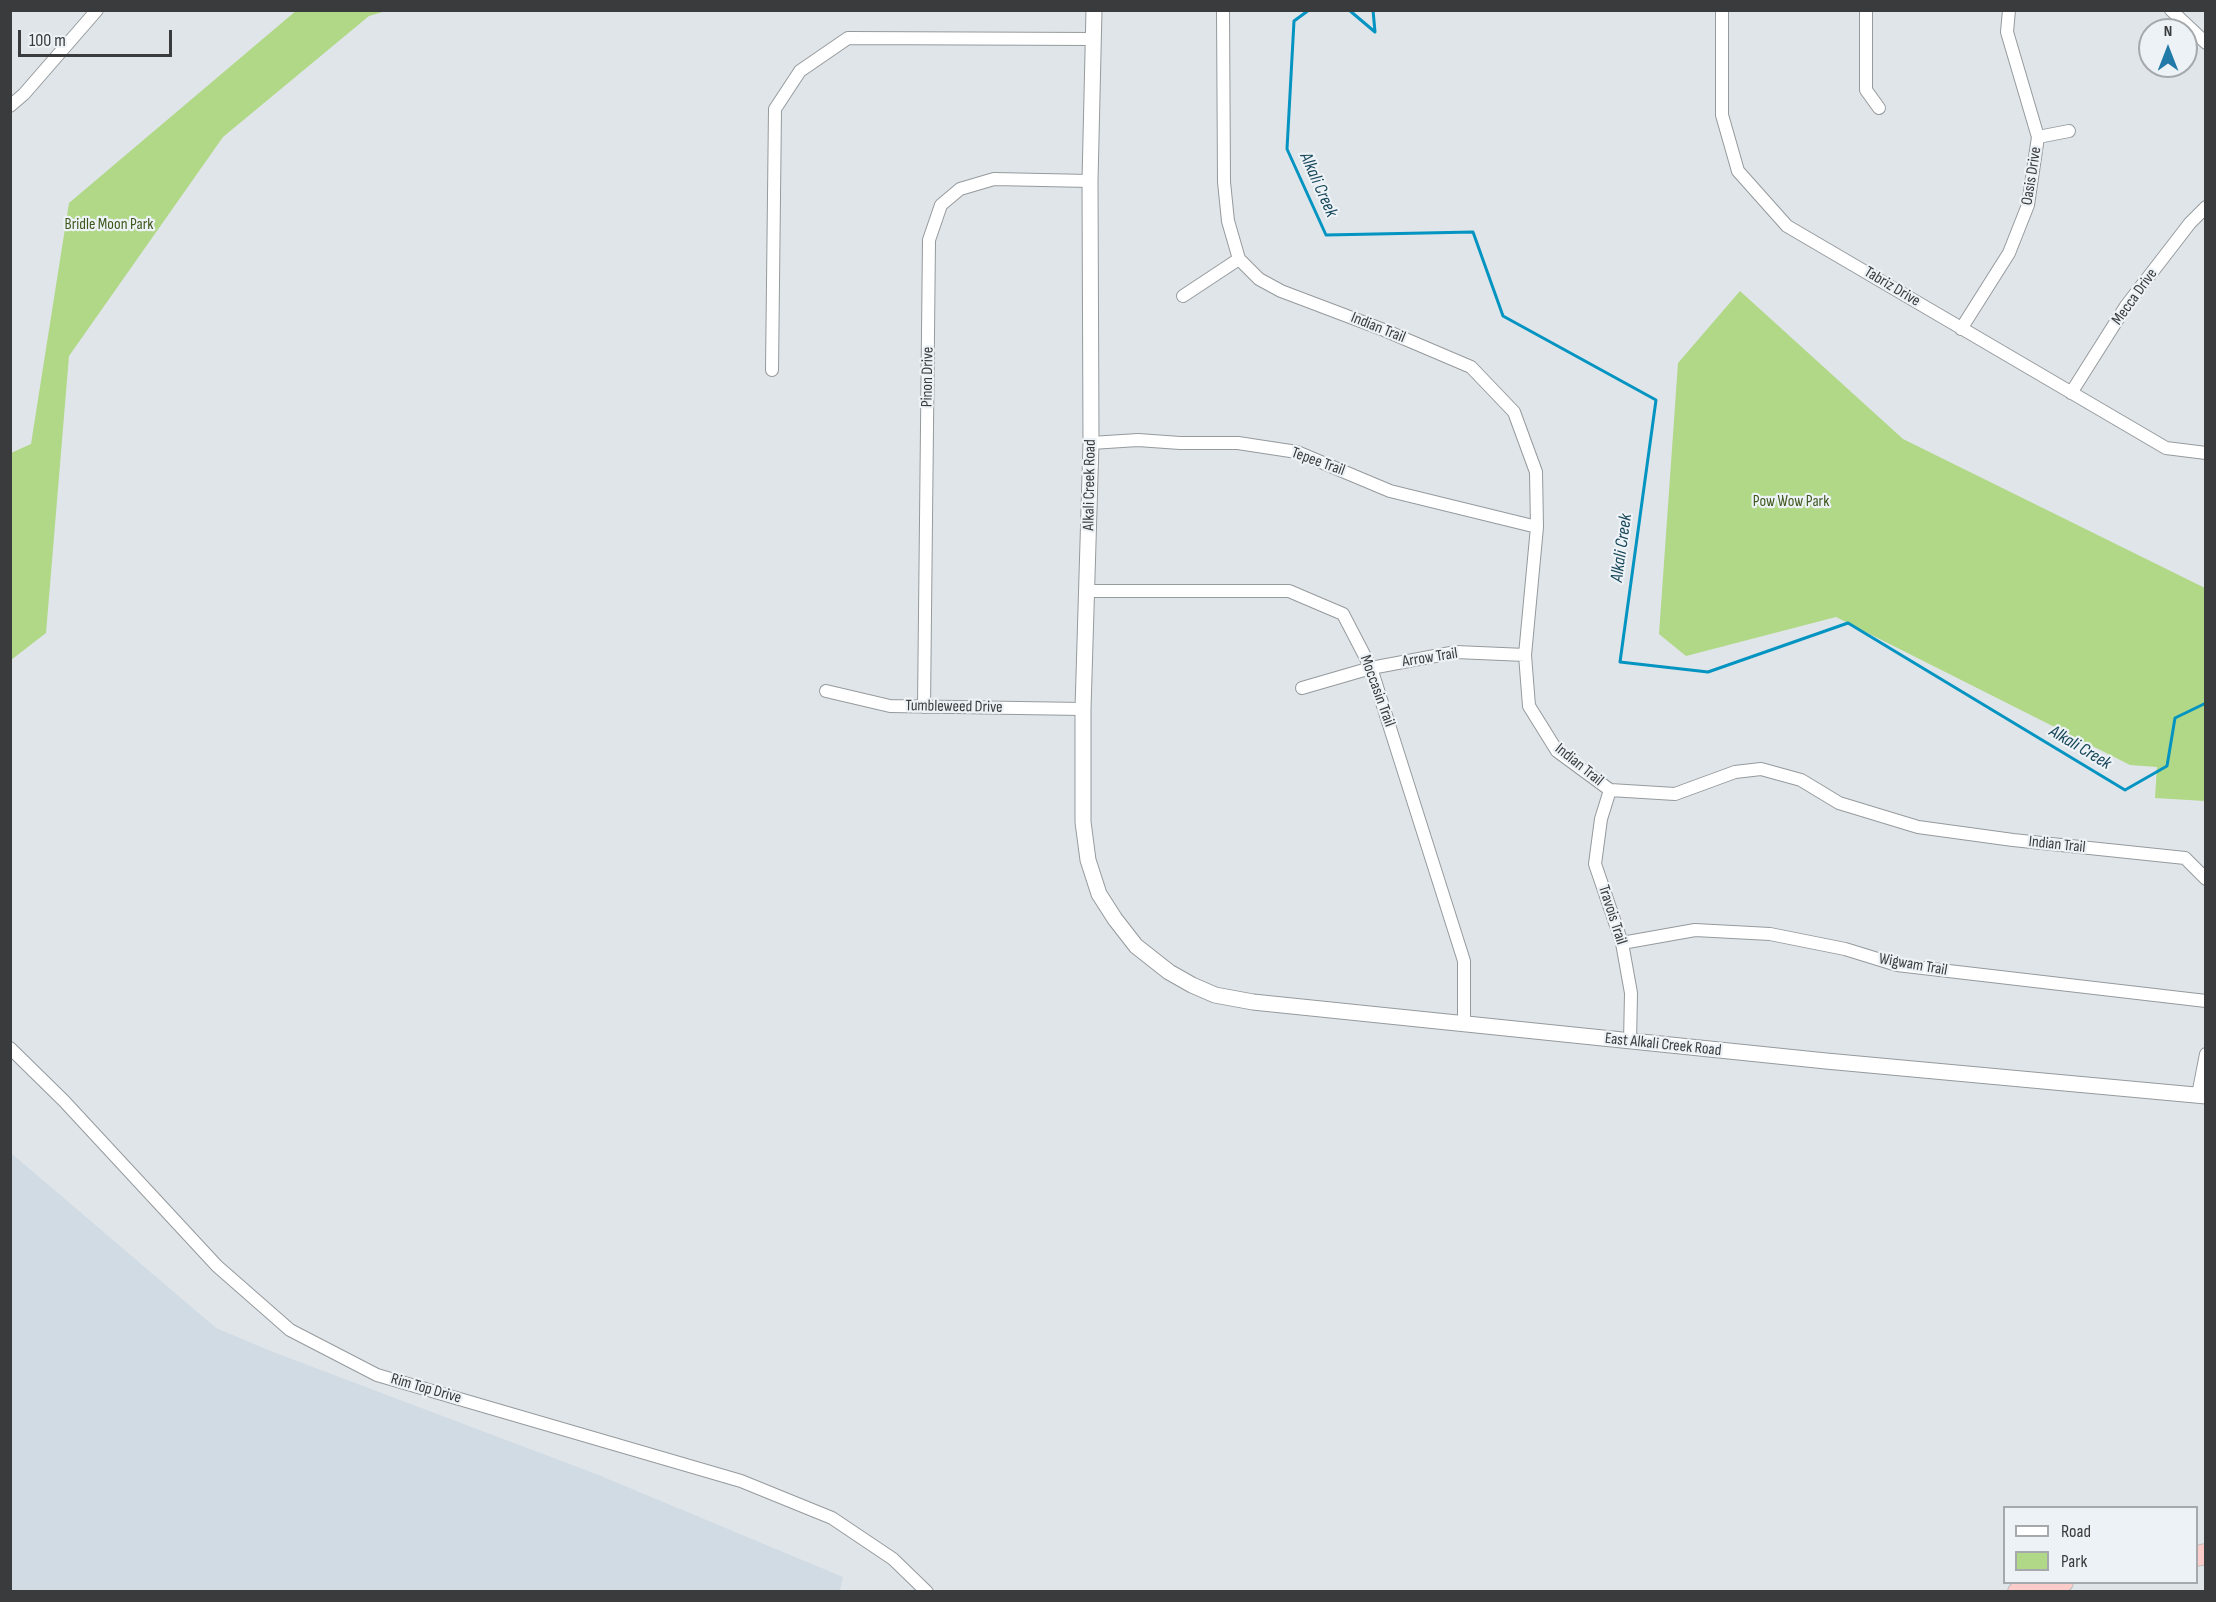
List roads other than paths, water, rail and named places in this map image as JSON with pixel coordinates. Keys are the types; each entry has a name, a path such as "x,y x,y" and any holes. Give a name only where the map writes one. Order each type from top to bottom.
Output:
{"highway":[{"path":"2018,1592 2054,1584"}],"street":[{"path":"10,106 24,94 97,10"},
{"name":"Alkali Creek Road","path":"1094,10 1090,181 1091,443 1083,709 1083,822 1088,860 1099,894 1115,920 1136,946"},
{"name":"Indian Trail","path":"1223,10 1224,182 1228,221 1239,259 1259,279 1281,291 1384,330 1471,367 1514,412 1536,472 1537,527 1525,655 1529,706 1557,751 1610,790 1675,794 1735,772 1761,769 1801,780 1839,802 1918,827 2013,840 2185,858 2205,879"},
{"name":"Tabriz Drive","path":"1722,10 1722,115 1738,171 1787,226 2166,448 2205,453"},
{"path":"1866,10 1866,90 1878,108"},
{"name":"Oasis Drive","path":"1961,328 2009,253 2028,205 2038,137 2007,32 2009,10"},
{"path":"2171,10 2205,43"},
{"path":"772,370 775,110 800,71 848,38 1093,39"},
{"path":"2038,137 2068,131"},
{"name":"Pinon Drive","path":"924,707 929,240 941,205 960,189 994,179 1090,181"},
{"name":"Mecca Drive","path":"2071,393 2126,306 2205,207"},
{"path":"1183,296 1239,259"},
{"name":"Tepee Trail","path":"1091,443 1138,440 1238,443 1297,452 1390,491 1537,527"},
{"name":"Moccasin Trail","path":"1087,591 1288,591 1343,614 1371,668 1464,961 1464,1023"},
{"name":"Arrow Trail","path":"1302,688 1371,668 1456,652 1525,655"},
{"name":"Tumbleweed Drive","path":"826,691 890,706 1083,709"},
{"name":"Travois Trail","path":"1610,790 1601,819 1595,864 1622,943 1631,993 1630,1042"},
{"name":"Wigwam Trail","path":"1622,943 1695,930 1770,934 1845,949 1897,965 2205,1001"},
{"name":"East Alkali Creek Road","path":"1136,946 1168,972 1192,985 1215,995 1253,1002 1630,1042 2202,1095"},
{"name":"Rim Top Drive","path":"10,1048 64,1101 217,1266 290,1330 377,1375 741,1481 832,1518 893,1559 927,1592"},
{"path":"2202,1095 2205,1054"}],"waterway":[{"name":"Alkali Creek","path":"1309,10 1294,21 1287,149 1326,235 1473,232 1503,316 1656,400 1620,662 1708,672 1848,623 2125,790 2167,766 2175,718 2206,703"},
{"name":"Alkali Creek","path":"1349,10 1375,32 1373,10"}],"park label":[{"name":"Bridle Moon Park","path":"109,225"},
{"name":"Pow Wow Park","path":"1791,502"}]}
